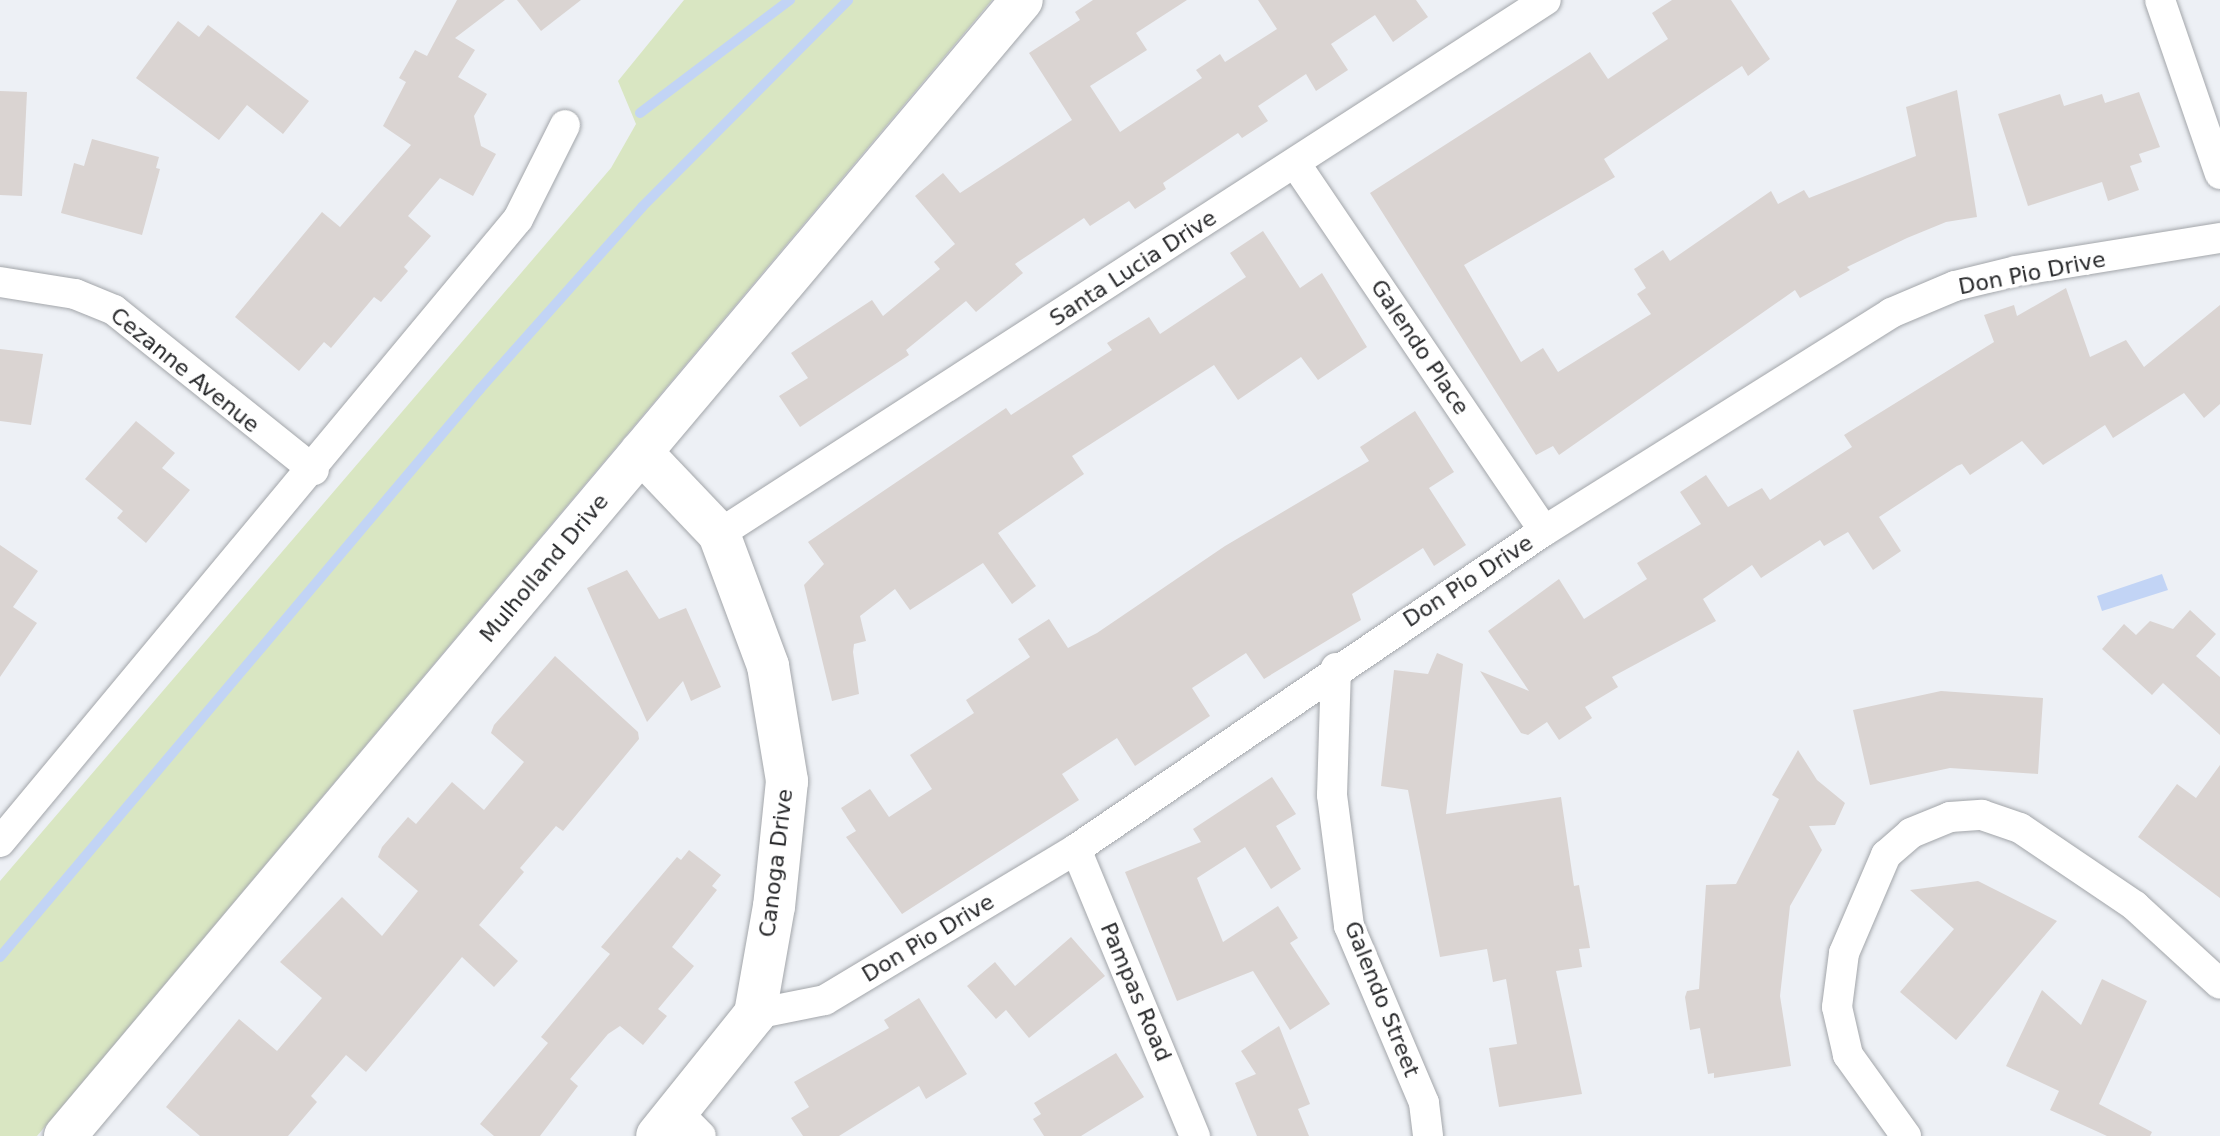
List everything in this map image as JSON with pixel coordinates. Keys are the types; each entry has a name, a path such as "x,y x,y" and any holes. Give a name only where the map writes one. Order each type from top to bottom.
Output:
{"main road":[{"name":"Mulholland Drive","path":"65,1136 1022,0"},
{"name":"Canoga Drive","path":"641,452 719,534 768,666 787,781 774,906 755,1014 678,1128"}],"street":[{"name":"Santa Lucia Drive","path":"719,534 1546,0"},
{"path":"2160,0 2220,174"},
{"path":"0,842 314,470 518,219 565,125"},
{"name":"Galendo Place","path":"1295,163 1544,531"},
{"name":"Don Pio Drive","path":"755,1014 825,1000 1076,849 1336,668 1544,531 1891,313 1955,286 2016,271 2220,238"},
{"name":"Cezanne Avenue","path":"0,282 75,294 114,310 314,470"},
{"name":"Galendo Street","path":"1336,668 1332,795 1349,926 1424,1103 1428,1136"},
{"path":"1906,1136 1848,1055 1837,1007 1844,953 1886,855 1911,833 1950,817 1982,815 2020,828 2135,906 2220,984"},
{"name":"Pampas Road","path":"1076,849 1195,1136"}],"green space":[{"path":"684,0 992,0 37,1136 0,1136 0,881 611,168 636,124 618,81"}],"water":[{"path":"2162,574 2168,590 2102,611 2097,596"}],"building":[{"path":"457,0 505,0 455,38 475,50 458,77 487,94 474,116 481,146 496,154 473,196 440,178 408,216 431,236 404,267 408,271 381,302 374,297 331,348 324,342 299,371 235,317 322,212 340,227 411,145 383,126 406,82 399,78 415,50 427,56"},
{"path":"517,0 581,0 541,31"},
{"path":"1093,0 1187,0 1136,33 1147,50 1090,86 1120,132 1202,78 1196,70 1220,54 1225,62 1277,29 1258,0 1416,0 1428,17 1393,42 1375,15 1331,44 1348,70 1316,91 1306,74 1258,106 1268,121 1242,138 1238,133 1163,183 1166,189 1135,209 1129,201 1090,226 1084,218 1015,264 1023,273 976,312 966,301 906,350 909,355 800,427 779,396 808,378 791,353 872,300 883,316 940,269 934,262 955,244 915,196 943,173 960,193 1072,120 1029,53 1080,20 1075,12"},
{"path":"1672,0 1731,0 1770,59 1748,76 1742,66 1604,159 1615,177 1464,265 1521,362 1543,348 1558,372 1651,314 1637,294 1646,288 1634,269 1663,250 1670,261 1771,191 1778,204 1804,190 1809,198 1916,156 1906,107 1957,90 1977,217 1946,222 1907,238 1847,267 1850,270 1800,298 1795,290 1559,455 1553,446 1536,455 1370,193 1590,52 1608,79 1668,39 1652,13"},
{"path":"178,21 199,37 208,25 309,101 283,134 247,105 219,140 136,78"},
{"path":"0,91 27,92 22,196 0,195"},
{"path":"2139,92 2160,147 2139,154 2142,162 2130,166 2139,190 2108,201 2102,182 2028,206 1998,114 2060,94 2064,106 2102,94 2105,103"},
{"path":"92,139 159,157 156,168 160,169 142,235 61,213 74,163 84,166"},
{"path":"1263,231 1300,288 1322,273 1367,347 1318,380 1301,357 1238,400 1214,365 1072,456 1084,474 998,533 1036,586 1012,604 983,563 910,610 895,589 860,616 866,641 854,644 853,652 859,694 832,701 804,585 824,564 808,542 1006,408 1011,415 1112,350 1107,343 1149,317 1160,334 1246,277 1230,253"},
{"path":"2066,288 2090,357 2126,340 2144,367 2220,305 2220,404 2204,418 2184,393 2113,438 2105,425 2043,465 2022,441 1970,475 1962,464 1957,466 1879,517 1901,551 1873,570 1848,532 1824,546 1820,540 1761,578 1752,565 1703,599 1716,621 1612,677 1618,687 1585,707 1592,718 1559,740 1547,722 1528,735 1521,733 1480,671 1529,691 1488,631 1559,579 1584,619 1647,579 1637,563 1701,524 1680,492 1706,475 1728,507 1762,488 1770,500 1852,447 1844,435 1994,342 1984,315 2014,305 2017,316"},
{"path":"0,349 43,354 31,425 0,421"},
{"path":"1415,411 1454,472 1429,488 1466,545 1434,566 1423,548 1352,594 1361,620 1264,679 1246,653 1192,688 1210,716 1135,766 1117,738 1062,774 1079,800 902,914 846,837 856,831 841,808 870,789 889,817 932,789 910,755 974,713 966,700 1030,657 1018,639 1049,619 1068,648 1097,633 1225,546 1369,461 1360,447"},
{"path":"136,421 175,453 162,468 190,490 146,543 117,518 123,511 85,479"},
{"path":"0,545 38,571 13,607 37,623 0,677"},
{"path":"627,570 659,619 686,608 721,687 691,701 683,681 647,722 587,588"},
{"path":"2190,610 2216,634 2196,656 2220,677 2220,735 2163,683 2152,695 2102,649 2124,624 2136,635 2150,621 2173,629"},
{"path":"1437,653 1463,664 1446,814 1561,797 1574,886 1579,885 1590,948 1579,949 1582,967 1556,971 1582,1094 1499,1107 1489,1048 1517,1044 1506,979 1493,982 1487,949 1440,957 1408,790 1381,786 1394,670 1428,674"},
{"path":"555,656 638,732 639,739 563,831 556,826 520,868 524,872 479,925 518,961 494,987 462,957 366,1072 346,1055 311,1096 317,1102 288,1136 200,1136 166,1107 239,1019 277,1051 322,998 280,962 342,897 382,936 418,891 378,857 382,847 408,817 416,824 452,782 484,810 524,762 491,733 494,725"},
{"path":"1941,691 2043,698 2038,774 1950,768 1870,785 1853,710"},
{"path":"1798,750 1817,780 1845,803 1835,825 1809,826 1822,850 1790,906 1780,996 1791,1066 1714,1078 1714,1073 1708,1074 1700,1028 1690,1030 1685,997 1687,991 1699,989 1706,885 1736,884 1779,799 1772,795"},
{"path":"2220,765 2220,898 2138,837 2177,784 2196,798"},
{"path":"1272,777 1296,814 1276,826 1301,869 1271,889 1245,847 1197,878 1223,942 1278,906 1298,938 1290,943 1330,1004 1290,1030 1253,971 1177,1001 1125,872 1201,842 1193,829"},
{"path":"689,850 721,875 712,886 717,890 672,947 694,966 658,1009 667,1016 643,1045 620,1026 608,1034 570,1079 578,1086 540,1136 494,1136 480,1124 548,1043 541,1037 610,954 601,947 677,857 681,860"},
{"path":"1978,881 2057,921 1956,1040 1900,992 1954,929 1910,890"},
{"path":"1071,937 1105,976 1029,1038 1006,1010 996,1019 967,986 995,962 1015,986"},
{"path":"2102,979 2147,1001 2099,1104 2152,1132 2150,1136 2107,1136 2050,1110 2059,1091 2006,1066 2042,990 2081,1025"},
{"path":"919,998 967,1074 926,1099 919,1086 839,1136 803,1136 791,1118 809,1107 794,1082 889,1028 884,1020"},
{"path":"1279,1026 1310,1104 1298,1109 1309,1136 1257,1136 1235,1083 1256,1074 1241,1051"},
{"path":"1116,1053 1144,1097 1081,1136 1044,1136 1033,1119 1041,1114 1034,1103"}],"waterway":[{"path":"640,113 790,0"},
{"path":"0,957 480,389 642,207 848,0"}]}
